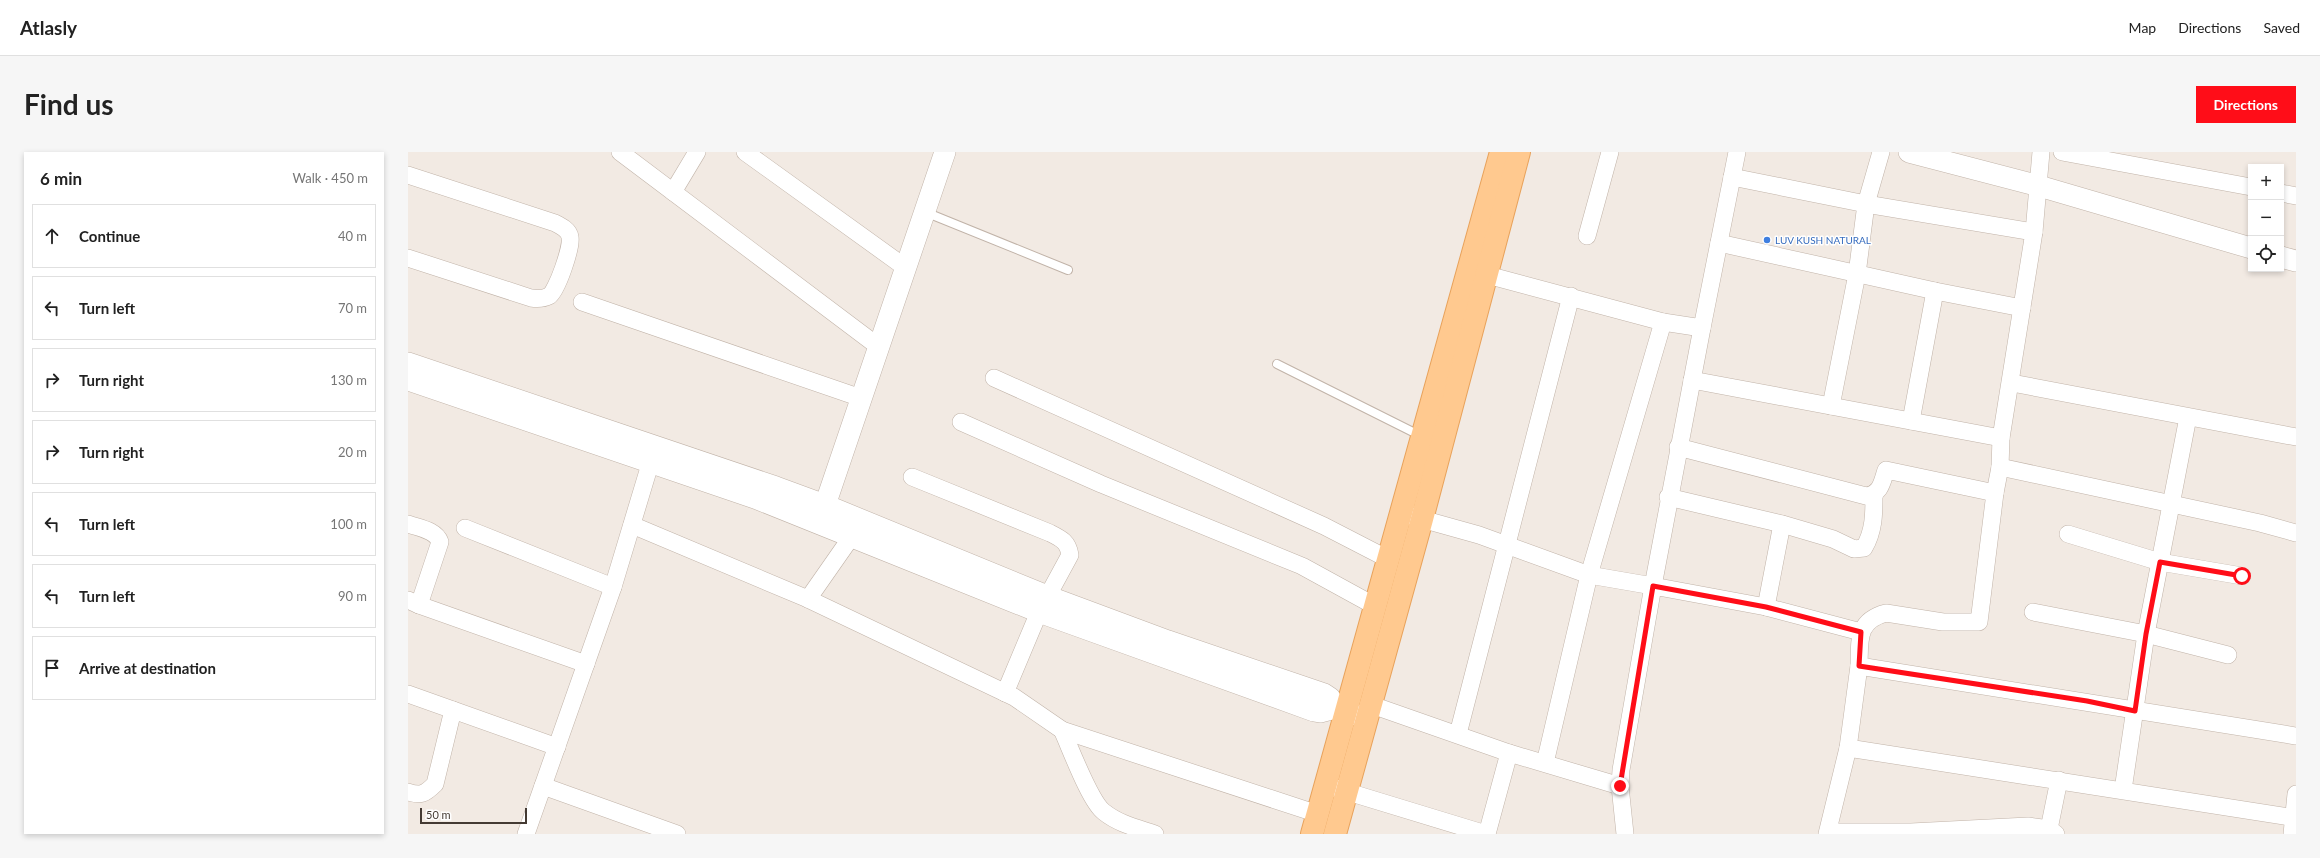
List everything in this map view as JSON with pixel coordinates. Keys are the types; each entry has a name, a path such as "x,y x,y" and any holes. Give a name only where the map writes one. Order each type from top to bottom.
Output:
{"main road":[{"path":"1354,710 1422,519 1432,440 1477,272 1500,152"},
{"path":"1477,272 1519,152"},
{"path":"1335,834 1336,788 1354,710 1375,606 1401,513 1432,440"},
{"path":"1315,824 1336,788"}],"street":[{"path":"620,152 879,347"},
{"path":"673,192 697,152"},
{"path":"745,152 906,268"},
{"path":"822,514 945,152"},
{"path":"1587,236 1610,152"},
{"path":"1625,834 1620,786 1668,497 1737,152"},
{"path":"1831,406 1857,274 1866,204 1881,152"},
{"path":"1909,152 2039,186 2248,247"},
{"path":"2041,152 2034,232 2012,383 2002,438 2000,467 1994,493 1979,622 1943,622 1886,613 1869,621 1861,632 1859,666 1848,748 1828,833 1911,832 2028,826 2053,832 2059,780"},
{"path":"2062,152 2248,186"},
{"path":"408,175 555,223 566,229 570,236 570,245 556,288 550,296 540,299 530,298 408,258"},
{"path":"1732,176 1866,204 2034,232"},
{"path":"2284,194 2296,196"},
{"path":"1719,243 1935,291 2022,308"},
{"path":"2284,258 2296,261"},
{"path":"1477,272 1571,296 1663,322 1702,328"},
{"path":"1911,421 1935,291"},
{"path":"1458,734 1571,296"},
{"path":"582,302 861,398"},
{"path":"1546,763 1589,575 1663,322"},
{"path":"408,363 654,454 755,498 822,514 1043,604 1314,711 1354,710 1458,734 1509,753 1620,786"},
{"path":"994,378 1324,526 1388,560"},
{"path":"408,380 654,454"},
{"path":"1692,380 2002,438"},
{"path":"2012,383 2296,438"},
{"path":"2123,790 2146,634 2188,417"},
{"path":"961,422 1101,484 1302,566 1375,606"},
{"path":"1678,447 1866,496 1874,495 1879,490 1886,470 1994,493"},
{"path":"526,834 613,587 654,454"},
{"path":"2000,467 2260,523 2296,533"},
{"path":"912,477 1062,538 1069,546 1070,555 1043,604 1005,693"},
{"path":"1668,497 1782,524 1833,539 1854,549 1864,548 1873,528 1874,495"},
{"path":"1401,513 1479,535 1589,575 1766,607 1861,632"},
{"path":"822,514 852,536 1043,604"},
{"path":"408,524 434,533 440,542 414,602 586,664"},
{"path":"1766,607 1782,524"},
{"path":"632,525 808,599 1005,693 1038,712 1062,730 1315,824"},
{"path":"465,528 613,587"},
{"path":"2068,534 2160,562 2242,576"},
{"path":"808,599 852,536"},
{"path":"2033,612 2146,634 2228,655"},
{"path":"1859,666 2087,701 2135,711 2296,736"},
{"path":"408,694 557,747"},
{"path":"408,792 419,795 426,793 435,784 453,710"},
{"path":"1062,730 1093,797 1102,811 1118,821 1154,834"},
{"path":"1848,748 2123,790 2294,824 2296,794"},
{"path":"1336,788 1487,834 1509,753"},
{"path":"543,786 677,834"}],"lane":[{"path":"924,212 1068,270"},
{"path":"1277,364 1432,440"}],"place":[{"name":"LUV KUSH NATURAL","path":"1767,240"}],"route":[{"path":"1620,786 1621,770 1653,586 1766,607 1861,632 1859,666 2087,701 2135,711 2146,634 2160,562 2242,576"}]}
